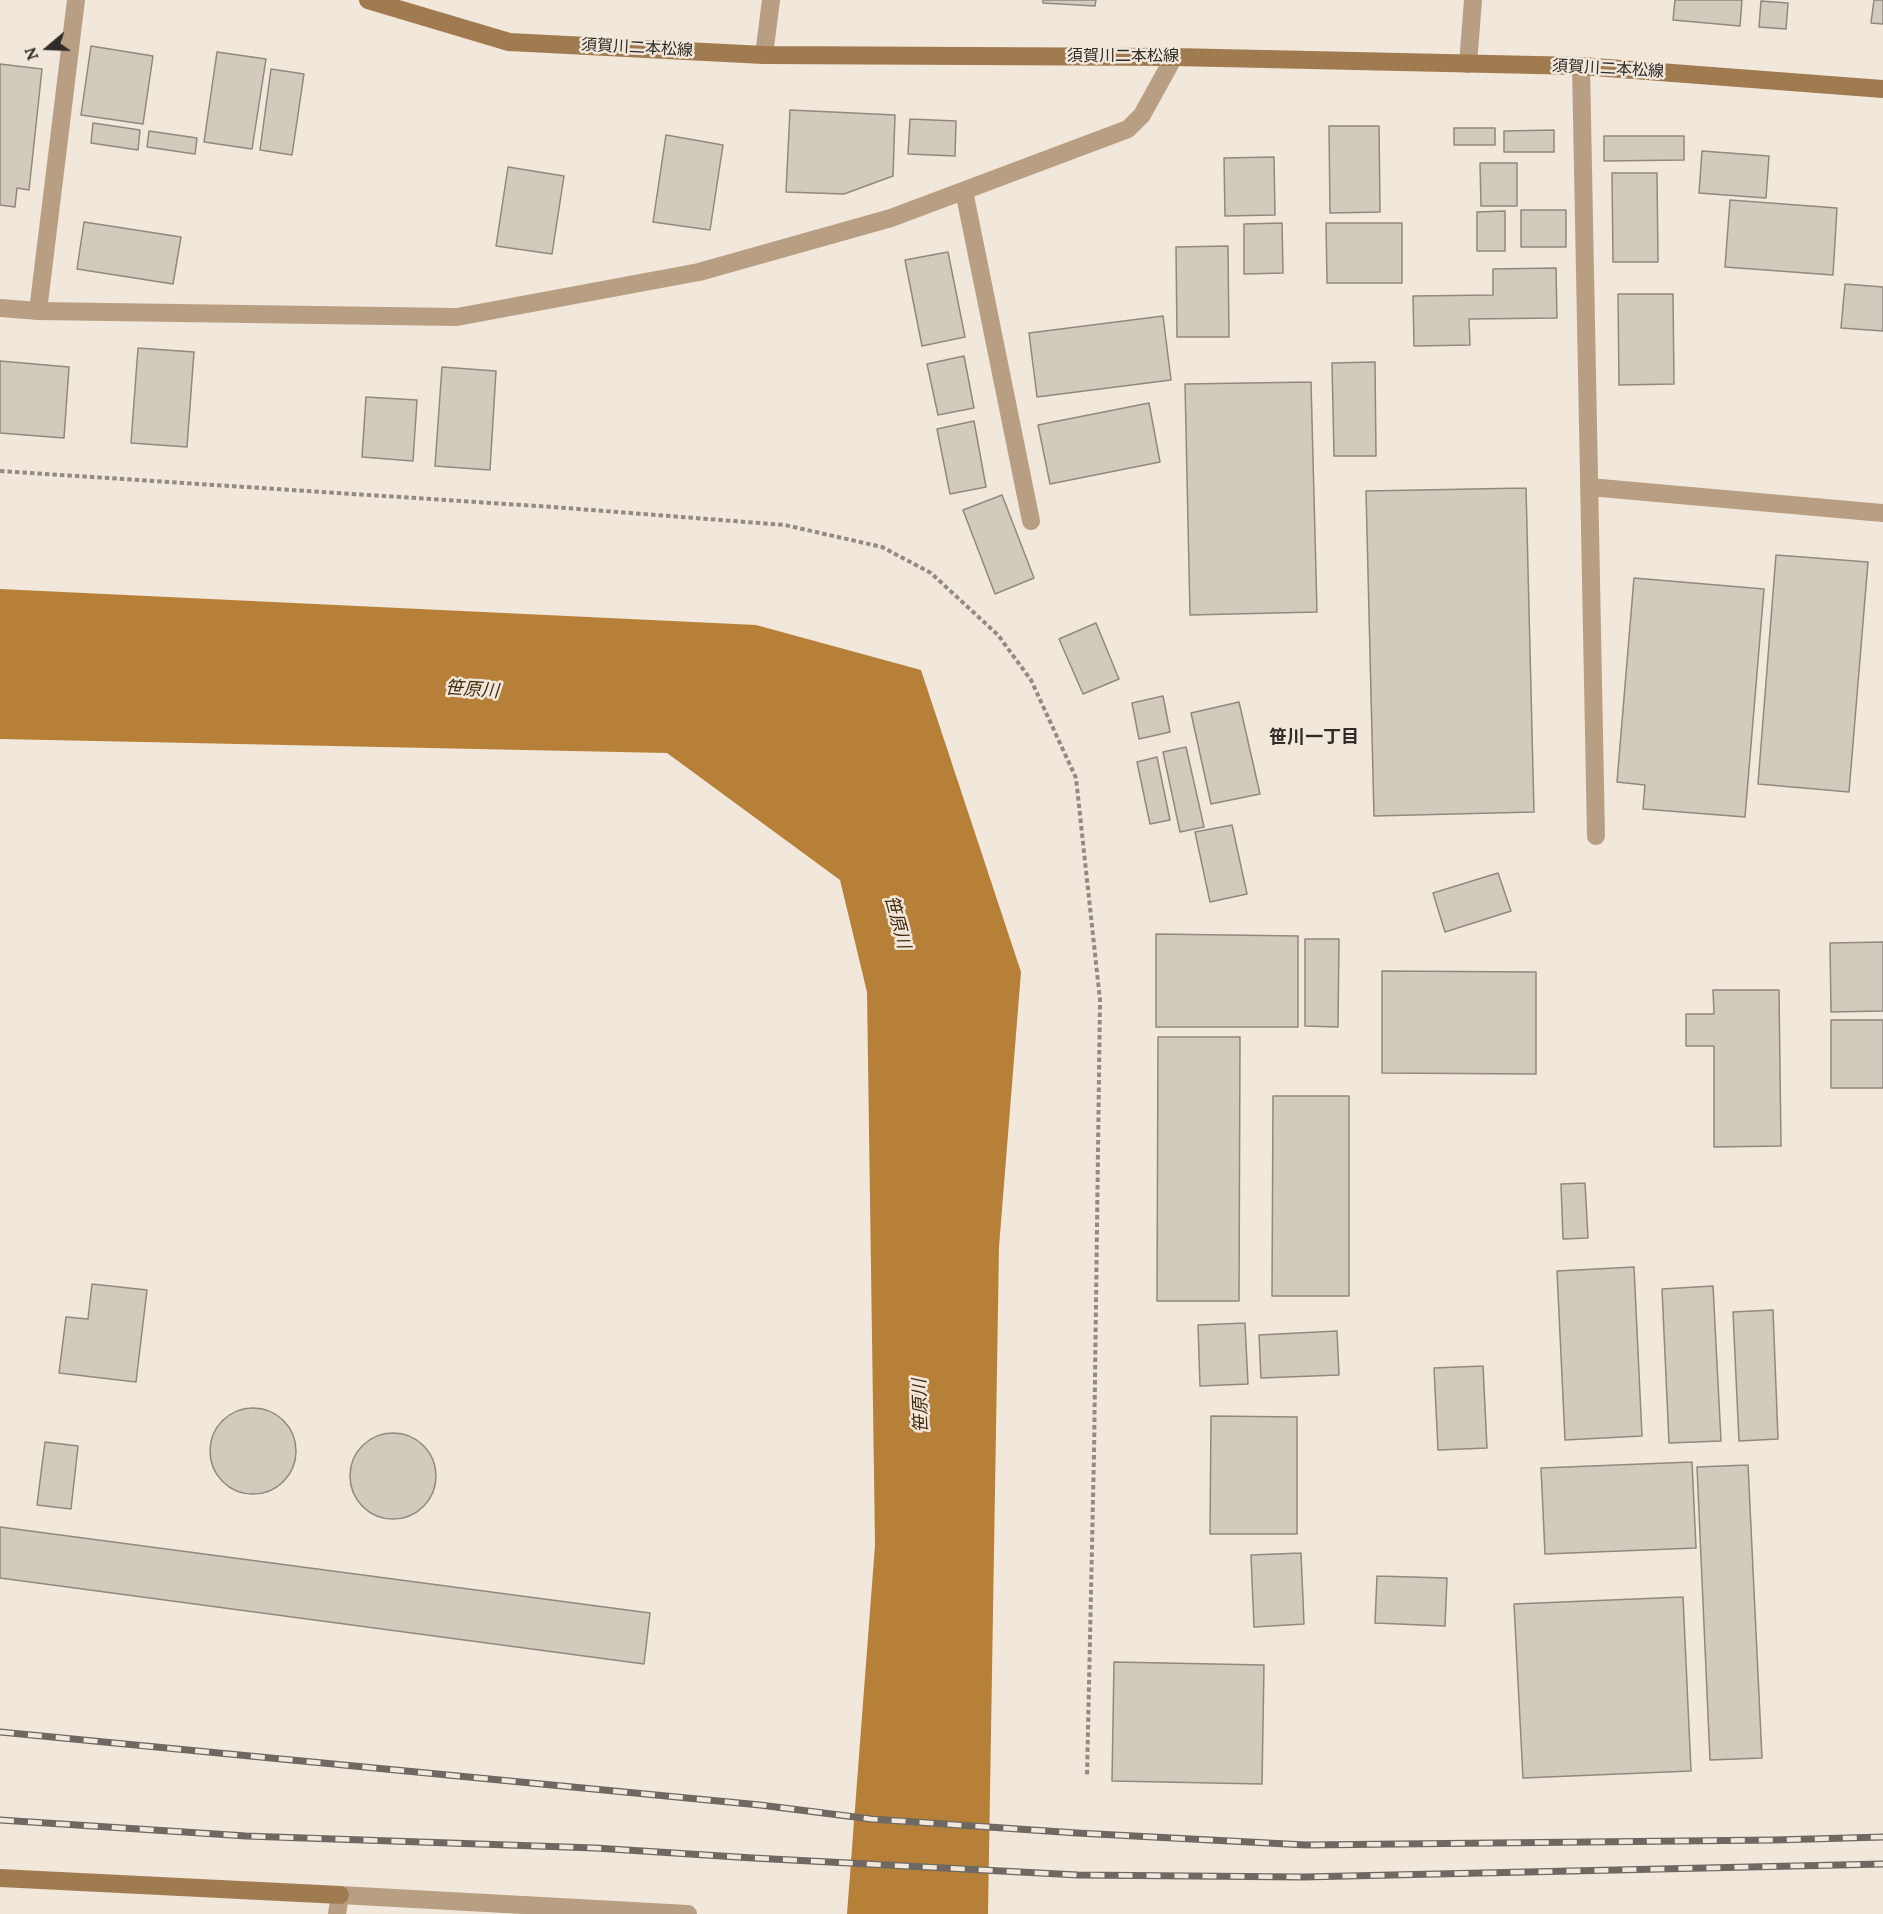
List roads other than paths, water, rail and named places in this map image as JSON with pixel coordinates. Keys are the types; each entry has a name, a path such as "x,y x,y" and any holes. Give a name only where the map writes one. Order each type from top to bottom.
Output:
{"main road":[{"name":"須賀川二本松線","path":"368,0 509,42 764,55 1174,57 1581,66 1883,89"},
{"path":"0,1878 339,1895"}],"street":[{"path":"38,311 76,0"},
{"path":"764,55 771,0"},
{"path":"1468,64 1473,0"},
{"path":"0,308 38,311 457,317 699,273 891,218 1128,129 1142,115 1174,57"},
{"path":"1581,66 1596,836"},
{"path":"964,191 1031,520"},
{"path":"1589,487 1883,513"},
{"path":"337,1914 339,1895 688,1914"}],"water":[{"name":"笹原川","path":"0,589 756,625 921,670 1021,972 999,1247 988,1914 847,1914 875,1545 867,992 840,880 667,753 0,739"}],"railway":[{"path":"0,1732 760,1805 871,1819 1077,1833 1306,1845 1883,1837"},
{"path":"0,1820 246,1836 595,1848 1078,1875 1303,1877 1883,1864"}],"district":[{"name":"笹川一丁目","path":"1314,738"}]}
